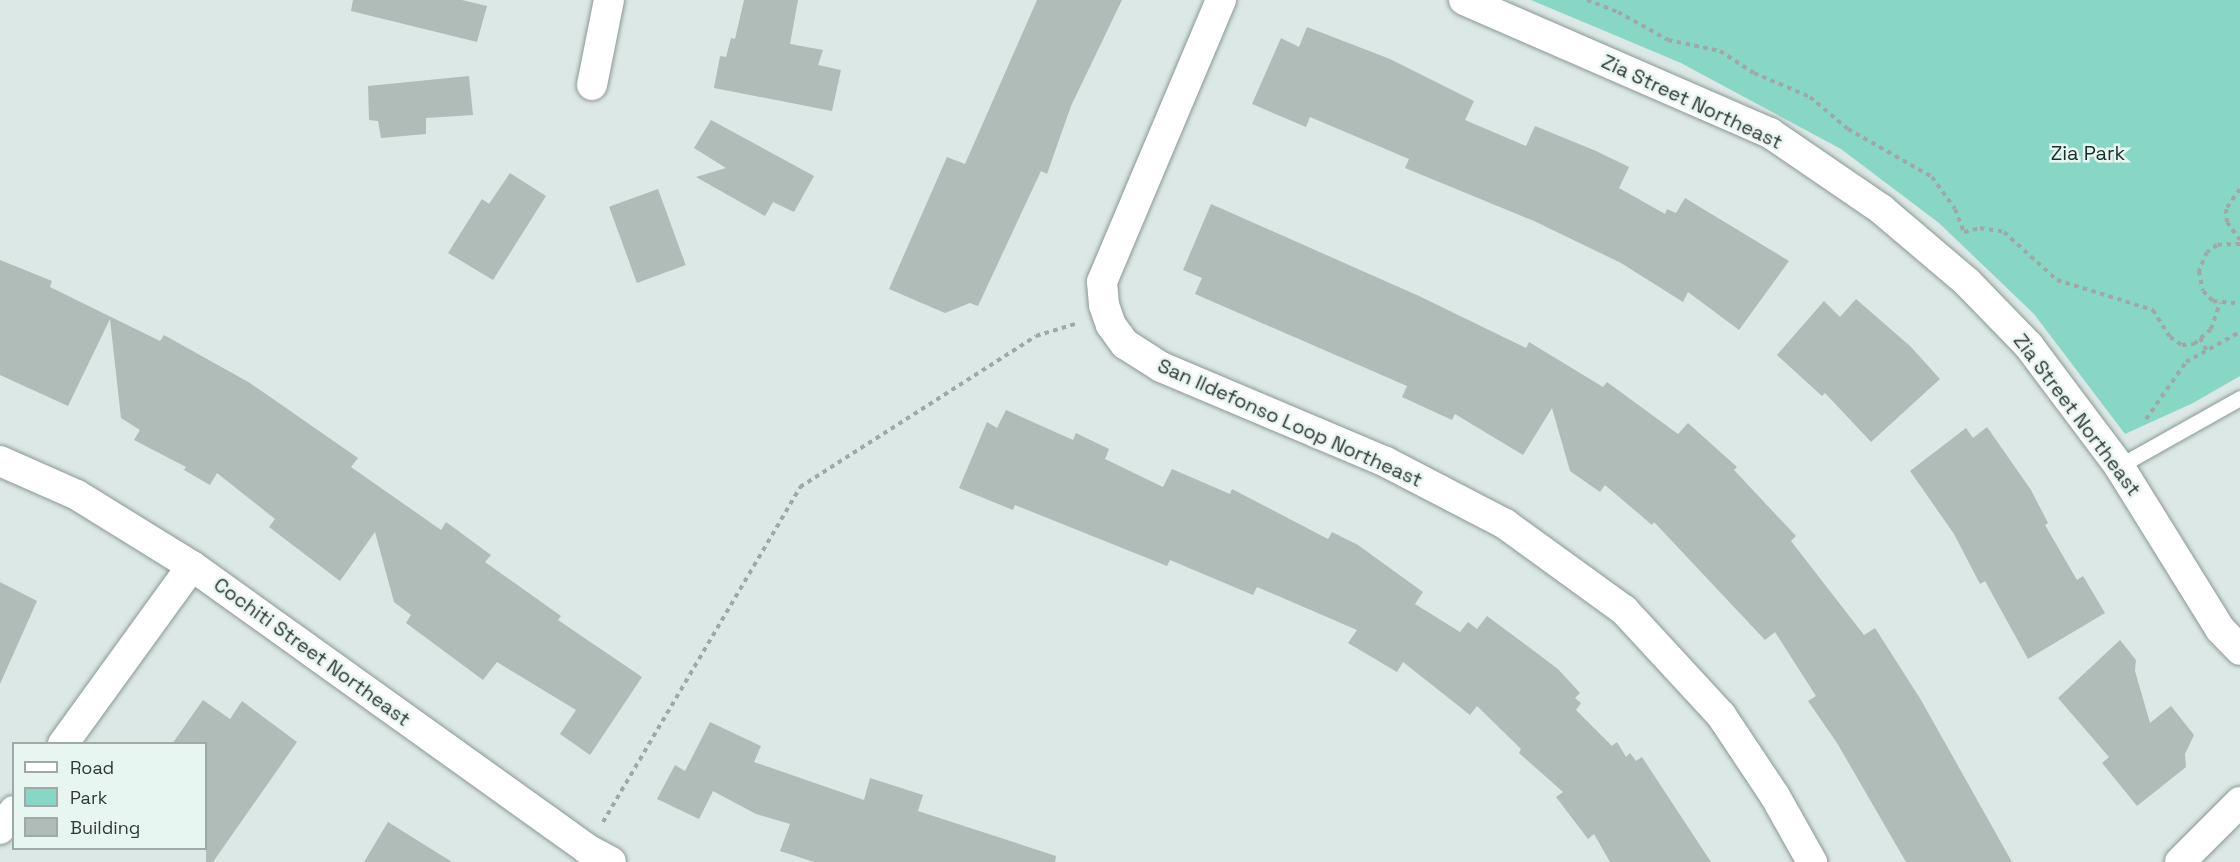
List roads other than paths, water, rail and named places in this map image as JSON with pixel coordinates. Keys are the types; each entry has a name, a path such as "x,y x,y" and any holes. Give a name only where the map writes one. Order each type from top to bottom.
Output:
{"street":[{"path":"592,85 609,0"},
{"name":"San Ildefonso Loop Northeast","path":"1221,0 1102,282 1107,315 1125,344 1161,367 1386,462 1466,504 1505,525 1624,610 1721,715 1775,796 1812,862"},
{"name":"Zia Street Northeast","path":"1464,0 1770,133 1881,209 1935,255 2029,346 2119,466 2220,629 2240,650"},
{"name":"Cochiti Street Northeast","path":"0,461 77,495 192,566 593,858"},
{"path":"64,742 192,566"},
{"path":"2180,862 2240,802"},
{"path":"0,829 12,814"}],"lane":[{"path":"2119,466 2240,398"}],"park label":[{"name":"Zia Park","path":"2088,153"}]}
